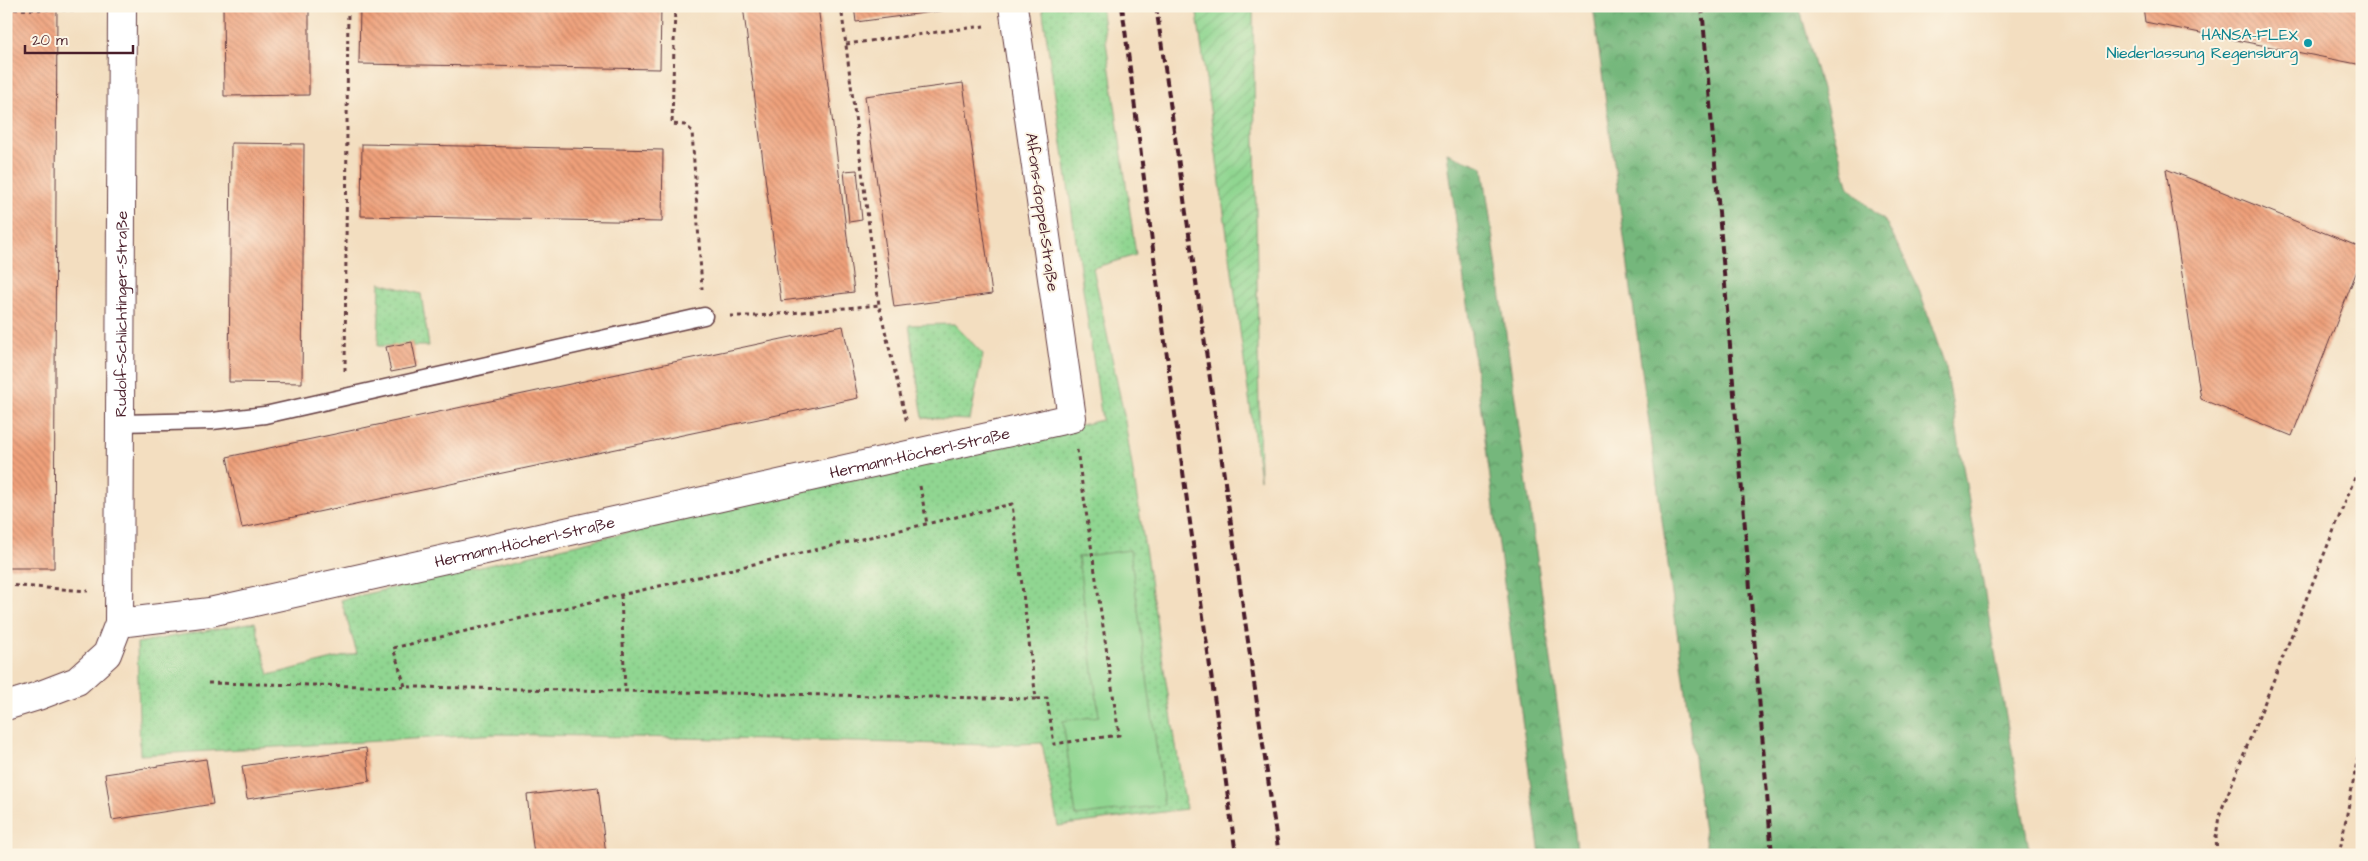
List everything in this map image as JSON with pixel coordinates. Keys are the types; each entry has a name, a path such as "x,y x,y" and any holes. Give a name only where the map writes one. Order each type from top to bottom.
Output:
{"street":[{"name":"Rudolf-Schlichtinger-Straße","path":"119,623 122,6"},
{"name":"Alfons-Goppel-Straße","path":"1014,14 1072,418"},
{"name":"Hermann-Höcherl-Straße","path":"119,623 210,612 1072,418"},
{"path":"6,706 77,681 107,654 119,623"}],"lane":[{"path":"120,423 212,421 264,415 704,316"}],"path":[{"path":"345,397 348,6"},
{"path":"675,6 672,124 685,124 692,131 704,316 757,316 879,305"},
{"path":"841,6 879,305 914,453"},
{"path":"6,9 58,9"},
{"path":"846,44 1014,14"},
{"path":"208,683 1047,698 1054,744 1118,735 1072,418"},
{"path":"2217,855 2216,837 2219,816 2362,460"},
{"path":"919,480 927,524"},
{"path":"405,686 393,648 1012,504 1036,699"},
{"path":"6,585 119,592"},
{"path":"621,595 625,691"},
{"path":"2340,855 2362,736"}],"green space":[{"path":"1042,6 1101,6 1136,255 1093,268 1124,415 1186,809 1058,826 1042,743 991,745 497,734 140,755 137,643 255,622 269,675 357,653 341,600 1102,420"},
{"path":"1196,6 1253,6 1260,479"},
{"path":"1593,6 1799,6 1849,188 1887,224 1918,287 1946,368 2030,855 1707,855"},
{"path":"1447,153 1483,167 1578,855 1540,855"},
{"path":"380,283 421,294 429,346 378,346"},
{"path":"954,324 983,354 970,420 923,418 909,325"},
{"path":"1130,550 1164,805 1076,816 1063,721 1099,716 1078,557"}],"building":[{"path":"6,6 57,6 54,568 6,568"},
{"path":"223,6 309,6 309,95 224,96"},
{"path":"360,6 661,6 660,69 359,64"},
{"path":"743,6 818,6 854,292 781,301"},
{"path":"854,6 955,6 955,9 856,22"},
{"name":"HANSA-FLEX Niederlassung Regensburg","path":"2143,6 2362,6 2362,65 2145,22"},
{"path":"963,83 992,294 894,307 865,96"},
{"path":"231,143 304,144 302,383 229,382"},
{"path":"362,144 663,150 662,222 361,216"},
{"path":"2166,169 2362,248 2362,258 2292,436 2201,399"},
{"path":"857,170 862,220 849,222 844,171"},
{"path":"843,326 858,398 242,528 227,457"},
{"path":"412,342 417,367 391,372 386,347"},
{"path":"366,748 370,781 247,799 242,766"},
{"path":"206,759 213,804 112,820 105,774"},
{"path":"598,787 606,855 534,855 527,795"}],"railway":[{"path":"1122,6 1162,320 1236,855"},
{"path":"1156,6 1279,855"},
{"path":"1702,6 1772,855"}],"place":[{"name":"HANSA-FLEX Niederlassung Regensburg","path":"2308,43"}]}
